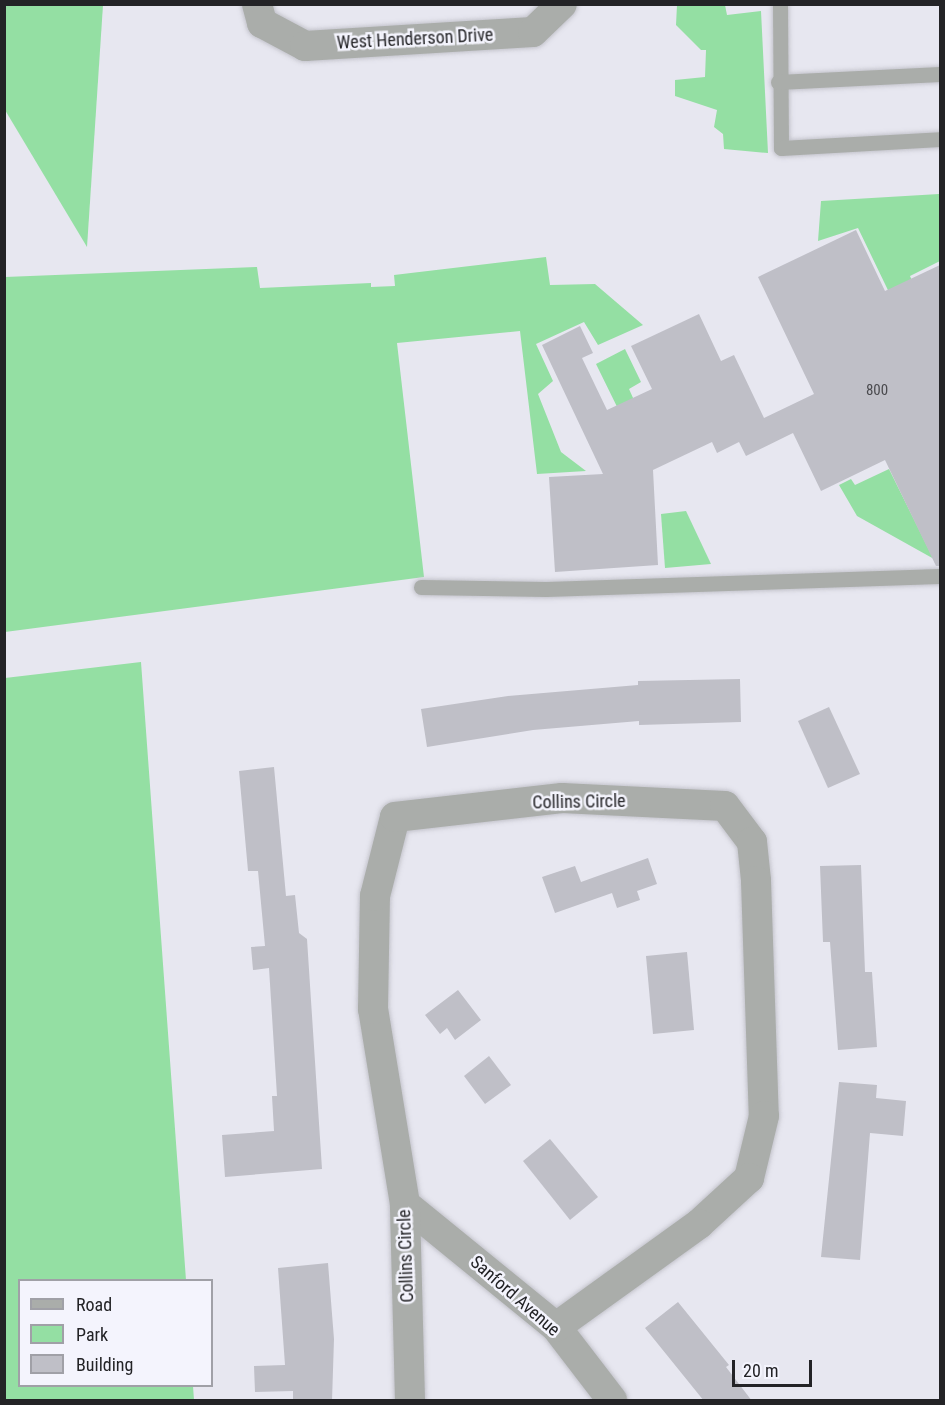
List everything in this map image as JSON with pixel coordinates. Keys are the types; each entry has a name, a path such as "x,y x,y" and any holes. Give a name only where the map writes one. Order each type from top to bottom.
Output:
{"street":[{"name":"West Henderson Drive","path":"260,14 305,46 533,32 561,4"},
{"name":"Collins Circle","path":"410,1401 405,1204 373,1009 375,896 395,817 562,798 725,806 752,842 756,881 764,1116 749,1178 699,1224 556,1326"},
{"name":"Sanford Avenue","path":"405,1204 556,1326 612,1401"}],"lane":[{"path":"780,4 778,82 781,148 940,139"},
{"path":"778,82 940,74"},
{"path":"421,587 546,589 940,576"}],"green space":[{"path":"5,4 103,5 87,247 5,110"},
{"path":"677,5 725,5 727,15 761,11 768,153 724,149 723,134 714,127 717,110 675,96 675,80 705,77 706,50 701,50 676,25"},
{"path":"939,194 940,261 910,276 922,303 899,313 858,228 818,241 821,201"},
{"path":"546,257 550,285 595,284 643,325 598,345 584,322 536,344 553,381 538,394 561,452 586,471 537,474 520,331 397,343 424,577 5,632 5,277 257,267 260,288 371,283 371,287 395,286 394,275"},
{"path":"625,349 641,382 629,389 661,460 625,423 596,364"},
{"path":"889,469 930,552 940,548 940,559 934,559 857,516 839,485 851,479 855,485"},
{"path":"686,511 711,564 665,568 661,514"},
{"path":"141,662 186,1279 18,1279 18,1387 193,1387 194,1400 5,1400 5,678"}],"building":[{"path":"856,230 885,291 940,265 940,566 936,566 885,460 821,491 793,433 746,456 739,442 717,453 712,442 653,470 658,565 555,572 549,477 603,474 542,345 580,326 593,353 582,358 607,410 652,389 631,346 699,314 721,361 734,355 764,418 814,394 758,277"},
{"path":"740,679 741,722 639,725 639,721 533,730 427,747 421,709 508,696 638,685 638,681"},
{"path":"829,707 860,774 828,788 798,721"},
{"path":"274,767 286,896 295,895 299,933 307,939 322,1169 225,1177 222,1135 274,1131 272,1096 277,1096 269,968 253,970 251,947 265,946 258,871 248,871 239,771"},
{"path":"648,858 657,884 637,891 640,900 617,908 612,893 555,913 542,877 575,866 581,882"},
{"path":"861,865 865,972 872,972 877,1047 838,1050 830,942 823,942 820,866"},
{"path":"687,952 694,1030 653,1034 646,956"},
{"path":"458,990 481,1020 455,1040 447,1028 440,1034 425,1015"},
{"path":"489,1056 511,1085 485,1104 464,1076"},
{"path":"839,1082 877,1085 876,1098 906,1101 903,1136 870,1133 860,1260 821,1257"},
{"path":"550,1139 598,1197 570,1220 523,1161"},
{"path":"328,1263 334,1339 332,1401 293,1401 293,1391 255,1392 254,1366 285,1365 278,1268"},
{"path":"678,1302 729,1365 726,1367 752,1401 704,1401 645,1328"}]}
